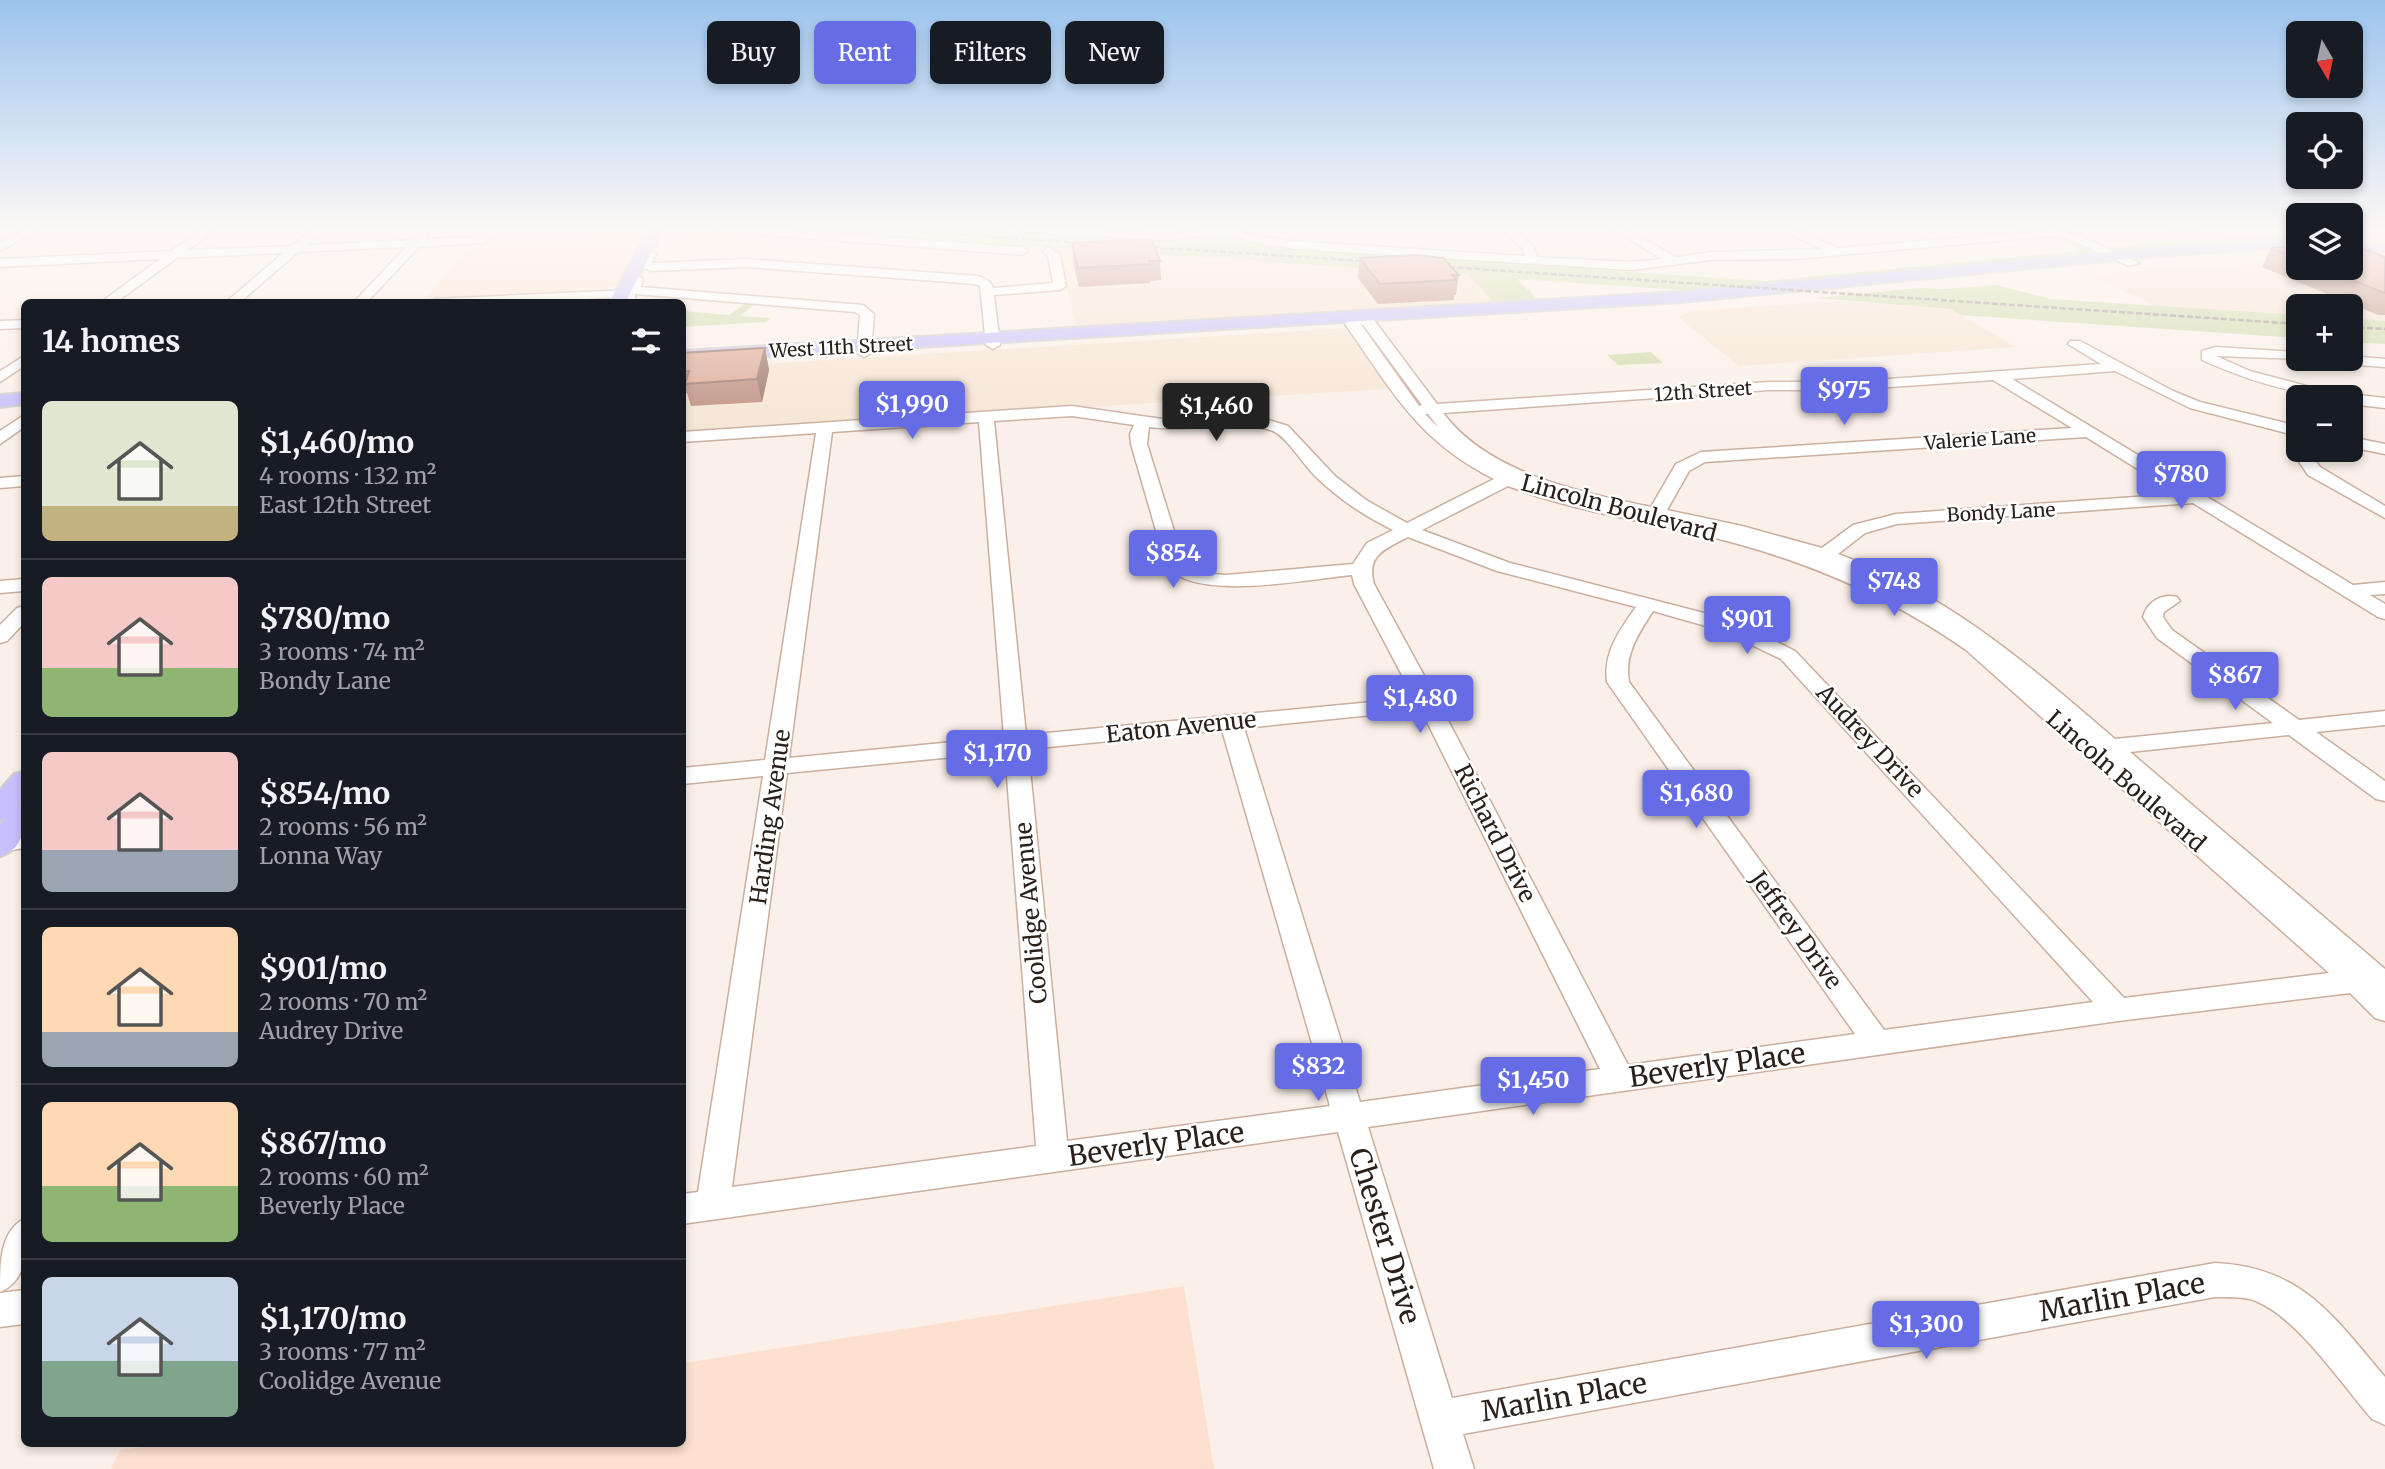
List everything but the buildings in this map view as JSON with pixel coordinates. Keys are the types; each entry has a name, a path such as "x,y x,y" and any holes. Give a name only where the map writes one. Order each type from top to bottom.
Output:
{"main road":[{"name":"West 11th Street","path":"1360,321 1682,297"},
{"name":"West 11th Street","path":"686,365 864,350 1764,297"},
{"name":"West 11th Street","path":"686,356 864,350"},
{"path":"0,401 21,399"},
{"path":"0,810 21,785"},
{"path":"7,843 21,821"}],"street":[{"path":"630,299 652,297"},
{"path":"725,297 858,308 867,314 864,350"},
{"path":"988,297 993,342"},
{"name":"Lincoln Boulevard","path":"1360,321 1448,445 1557,496 1655,515 1821,558 1880,587 1946,625 2099,748 2373,982 2385,1010"},
{"path":"0,325 21,324"},
{"path":"2075,344 2195,405 2286,427"},
{"path":"2286,356 2216,351 2207,354 2245,374 2286,388"},
{"path":"2363,361 2385,363"},
{"path":"0,377 21,362"},
{"name":"12th Street","path":"1424,410 1769,386 1846,386 2118,367"},
{"path":"1997,376 2385,613"},
{"path":"2363,400 2385,403"},
{"path":"686,437 1072,411 1143,421 1138,434 1139,444 1175,565 1180,571 1198,579 1226,581 1360,569 1363,556 1374,547 1513,476"},
{"name":"Coolidge Avenue","path":"986,417 1053,1159"},
{"name":"Audrey Drive","path":"1143,421 1184,426 1269,423 1282,429 1330,481 1407,529 1488,563 1704,617 1743,630 1788,655 2118,1010"},
{"path":"0,439 21,422"},
{"name":"Harding Avenue","path":"713,1205 825,428"},
{"name":"Valerie Lane","path":"1655,515 1682,468 1701,457 2088,432"},
{"path":"2363,445 2385,449"},
{"path":"2306,462 2314,471 2385,513"},
{"path":"0,483 21,481"},
{"name":"Bondy Lane","path":"1821,558 1859,529 1896,519 2196,498"},
{"name":"Richard Drive","path":"1360,569 1364,584 1428,703 1620,1079"},
{"path":"0,587 21,585"},
{"path":"2349,591 2385,588"},
{"path":"2170,601 2155,609 2153,617 2164,634 2385,793"},
{"name":"Jeffrey Drive","path":"1648,604 1620,651 1615,673 1618,682 1877,1044"},
{"path":"0,636 21,615"},
{"name":"Eaton Avenue","path":"686,776 1428,703"},
{"path":"2099,748 2385,718"},
{"name":"Chester Drive","path":"1230,722 1454,1469"},
{"name":"Beverly Place","path":"686,1208 2118,1010 2373,982"},
{"path":"0,1275 21,1240"},
{"name":"Marlin Place","path":"1439,1419 2215,1280 2247,1282 2272,1290 2305,1316 2385,1406"},
{"path":"0,1310 21,1307"}],"shaded area":[{"path":"426,297 473,297 438,299 424,299"},
{"path":"1069,297 1489,297 1496,304 1077,329"},
{"path":"2135,297 2286,297 2286,314 2158,307"},
{"path":"2363,297 2385,297 2385,321 2363,319"},
{"path":"1838,301 1950,309 2016,347 1739,366 1678,317 1692,311"},
{"path":"1347,328 1371,367 1404,388 686,431 686,369"},
{"path":"1184,1286 1214,1469 111,1469 120,1450 141,1447 686,1447 686,1363"}],"green space":[{"path":"1489,297 1535,297 1540,302 1496,304"},
{"path":"2041,297 2286,314 2286,337 1960,315 1950,309 1815,298"},
{"path":"749,301 758,302 740,316 771,318 766,322 686,327 686,311 729,315"},
{"path":"2363,319 2385,321 2385,344 2363,343"},
{"path":"1651,352 1663,363 1618,365 1607,355"}],"railway":[{"path":"1888,297 2286,323"},
{"path":"2363,328 2385,329"}]}
